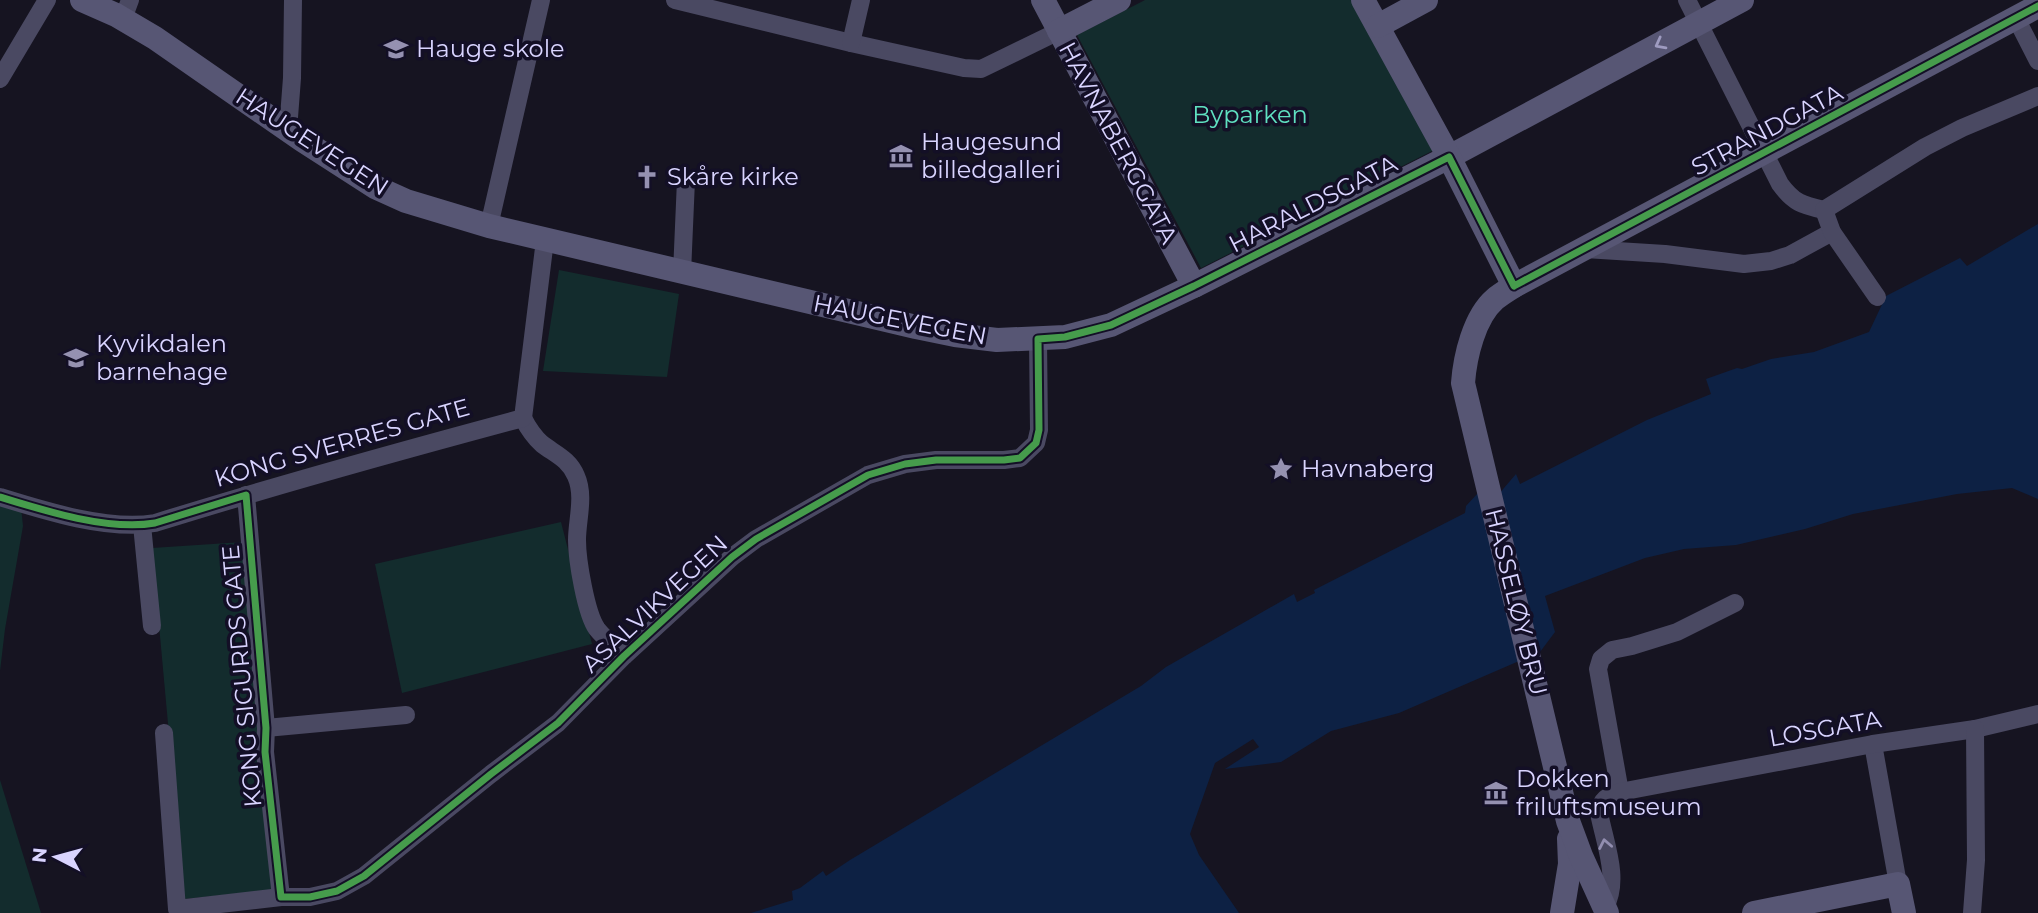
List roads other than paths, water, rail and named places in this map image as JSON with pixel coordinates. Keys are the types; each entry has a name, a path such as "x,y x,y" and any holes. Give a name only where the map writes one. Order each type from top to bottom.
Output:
{"street":[{"path":"0,79 47,0"},
{"name":"HAUGEVEGEN","path":"82,0 127,10 155,38 375,187 395,197 489,226 955,335 997,340 1065,338 1111,325 1194,286"},
{"path":"288,130 293,0"},
{"path":"489,226 541,0"},
{"path":"675,0 700,3 851,43 964,68 981,69 1119,0"},
{"path":"851,43 861,0"},
{"name":"HAVNABERGGATA","path":"1043,0 1194,286"},
{"path":"1363,0 1449,157 1514,286"},
{"path":"1378,26 1426,0"},
{"path":"1687,0 1780,184 1796,202 1824,210 1925,147 2038,96"},
{"name":"HARALDSGATA","path":"1194,286 1449,157 1742,0"},
{"name":"STRANDGATA","path":"1463,383 1464,360 1481,318 1493,300 1514,286 1765,153 2011,9 2038,6"},
{"path":"2011,9 2038,61"},
{"path":"682,273 686,180"},
{"path":"1824,210 1832,232 1877,297"},
{"path":"1585,249 1665,254 1744,264 1771,261 1790,255 1832,232"},
{"path":"545,240 523,418 536,438 569,464 577,478 580,493 578,558 589,614 596,628 624,656"},
{"name":"ASALVIKVEGEN","path":"164,733 177,909 281,897 310,897 337,891 364,876 558,723 624,656 732,556 756,539 868,475 916,462 1020,458 1036,443 1039,429 1038,339"},
{"name":"HASSELØY BRU","path":"1463,383 1568,821"},
{"name":"KONG SVERRES GATE","path":"0,497 68,516 142,525 523,418"},
{"name":"KONG SIGURDS GATE","path":"246,495 266,728 265,752 281,897"},
{"path":"142,525 152,626"},
{"path":"1606,910 1613,882 1599,814 1600,805 1605,797 1620,792 1598,669 1601,659 1612,650 1677,632 1735,603"},
{"name":"LOSGATA","path":"1620,792 1873,744 1975,729 2038,714"},
{"name":"KONG SIGURDS GATE","path":"266,728 406,715"},
{"path":"1972,913 1976,860 1975,729"},
{"path":"1873,744 1904,913"},
{"path":"1568,821 1606,910"},
{"path":"1562,913 1570,864 1568,821"},
{"path":"1754,913 1898,884"}],"water":[{"path":"2038,224 2038,499 2012,488 1957,494 1853,514 1805,529 1736,545 1684,549 1645,558 1545,596 1555,632 1540,652 1399,713 1331,731 1281,762 1225,769 1259,747 1253,739 1215,763 1190,834 1199,855 1239,913 751,913 793,900 792,891 823,871 826,876 1141,686 1166,667 1294,594 1297,602 1315,593 1314,590 1465,513 1466,506 1478,493 1492,502 1516,474 1520,484 1647,420 1711,394 1706,379 1771,359 1814,352 1869,332 1886,296 1960,258 1967,266"}],"place":[{"name":"Hauge skole","path":"396,49"},
{"name":"Haugesund billedgalleri","path":"901,156"},
{"name":"Skåre kirke","path":"647,177"},
{"name":"Kyvikdalen barnehage","path":"76,358"},
{"name":"Havnaberg","path":"1281,469"},
{"name":"Dokken friluftsmuseum","path":"1496,793"}],"park label":[{"name":"Byparken","path":"1250,115"}]}
